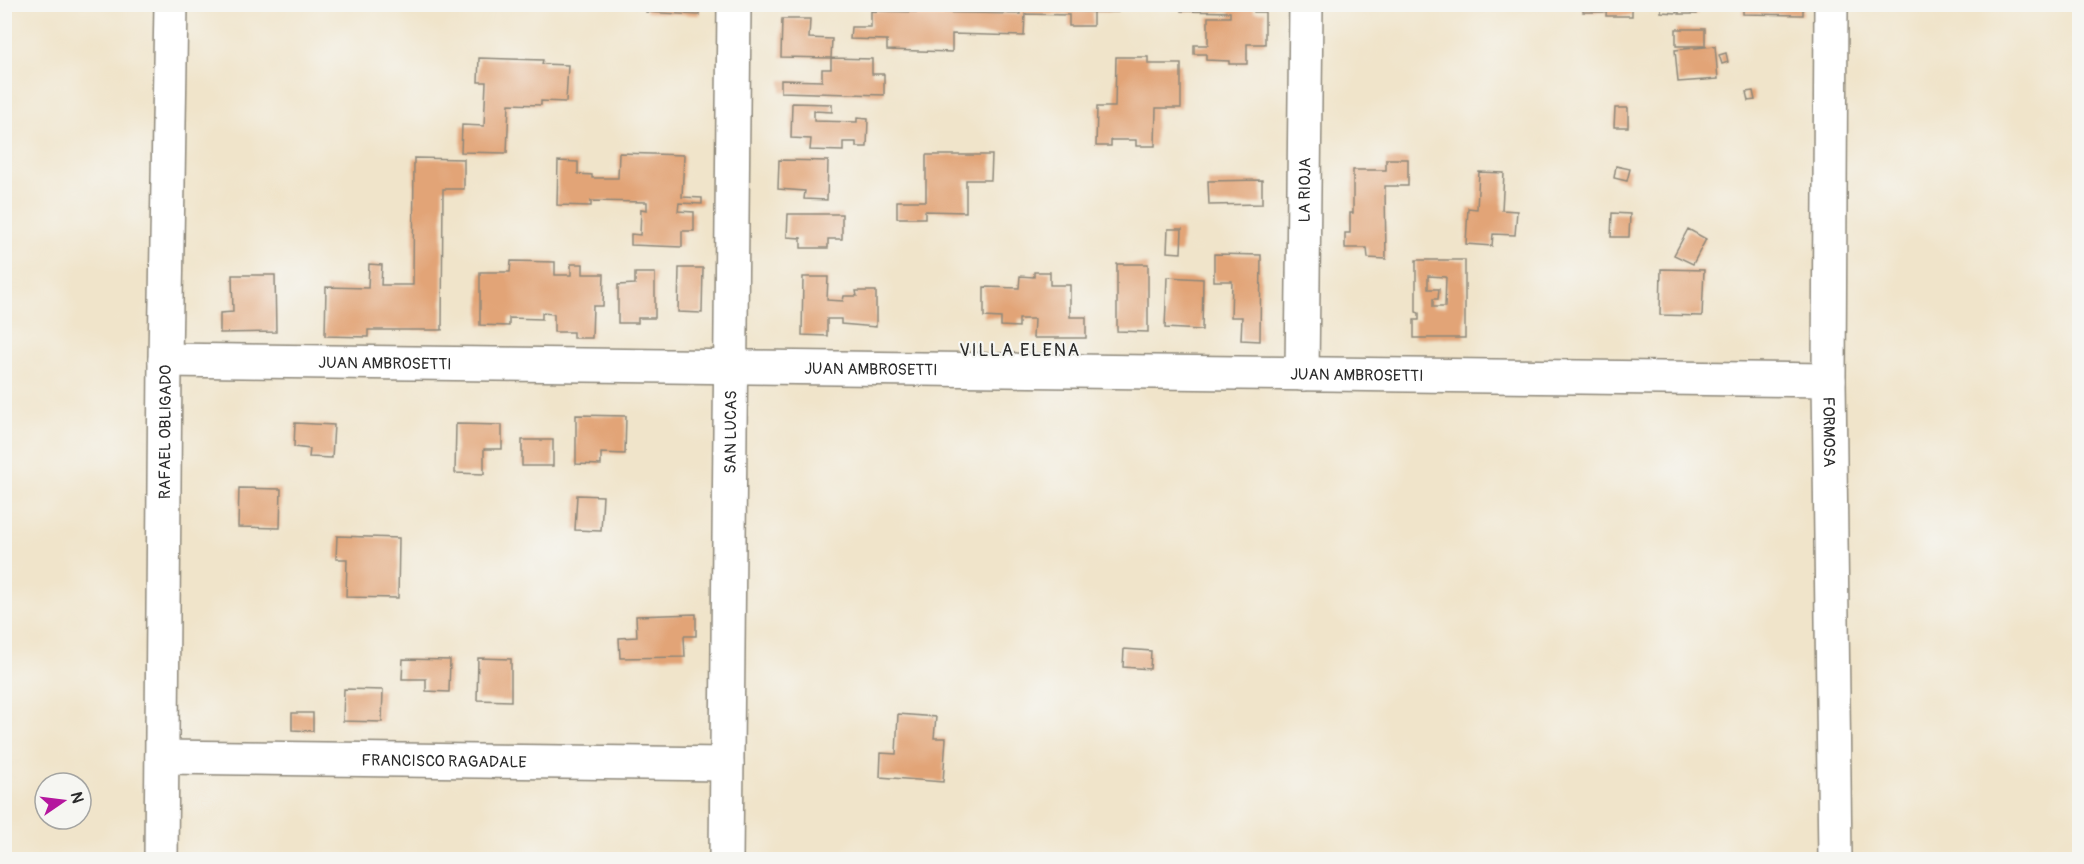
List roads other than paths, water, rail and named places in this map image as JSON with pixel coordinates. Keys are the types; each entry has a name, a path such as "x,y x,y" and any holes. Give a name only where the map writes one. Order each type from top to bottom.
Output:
{"street":[{"name":"RAFAEL OBLIGADO","path":"161,860 165,360 171,4"},
{"name":"SAN LUCAS","path":"726,860 734,4"},
{"name":"LA RIOJA","path":"1302,374 1306,4"},
{"name":"FORMOSA","path":"1831,4 1829,380 1836,860"},
{"name":"JUAN AMBROSETTI","path":"165,360 1829,380"},
{"name":"FRANCISCO RAGADALE","path":"162,757 727,764"}],"district":[{"name":"VILLA ELENA","path":"1020,350"}]}
